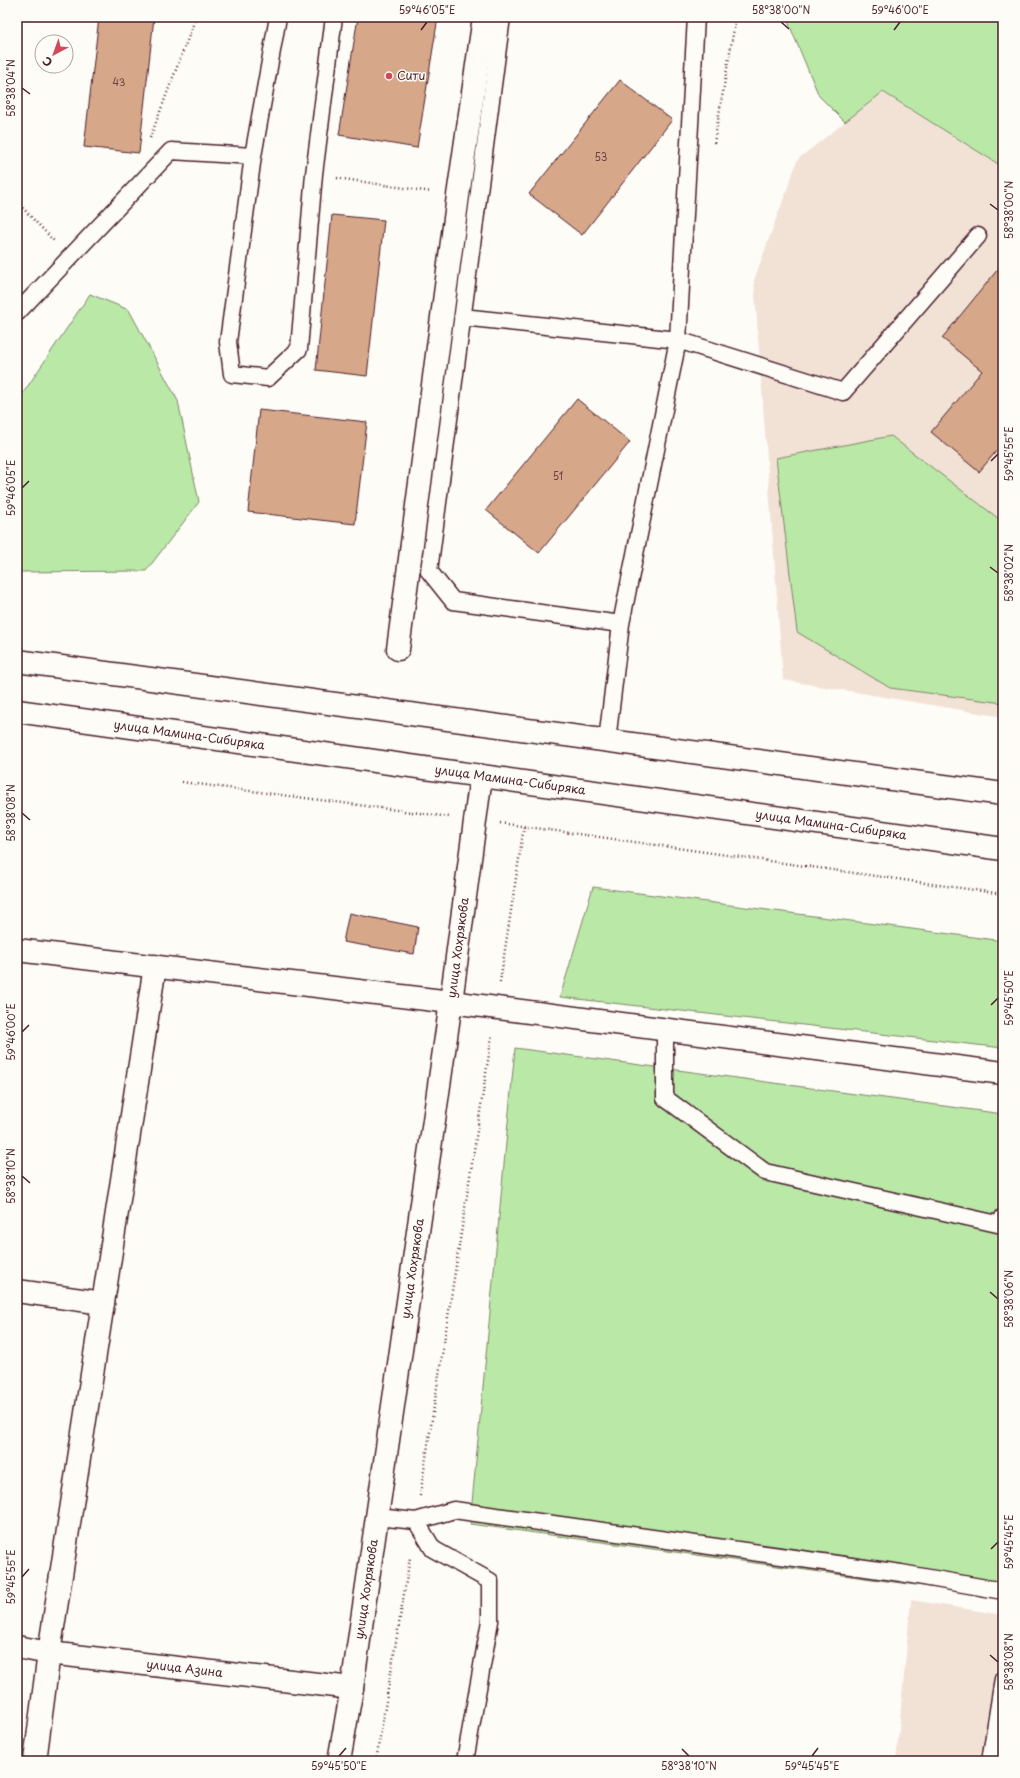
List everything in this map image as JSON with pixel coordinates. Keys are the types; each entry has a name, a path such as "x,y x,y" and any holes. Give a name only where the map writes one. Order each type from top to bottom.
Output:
{"street":[{"path":"398,649 458,196 484,17"},
{"path":"17,661 1003,794"},
{"name":"улица Мамина-Сибиряка","path":"17,711 1003,848"},
{"name":"улица Хохрякова","path":"338,1761 352,1688 377,1517 451,1002 481,776"},
{"path":"17,950 451,1002 1003,1073"},
{"path":"35,1761 49,1653 154,966"},
{"path":"17,1291 103,1303"},
{"name":"улица Азина","path":"17,1647 49,1653 352,1688"}],"lane":[{"path":"278,17 253,156 228,342 232,374 268,378 299,349 314,174 334,17"},
{"path":"502,17 429,572 453,601 621,624"},
{"path":"607,741 621,624 678,340 696,17"},
{"path":"17,313 171,151 253,156"},
{"path":"462,317 678,340 843,392 978,236"},
{"path":"665,1030 665,1098 765,1172 1002,1225 1003,1217"},
{"path":"377,1517 416,1521 454,1510 900,1573 1003,1592"},
{"path":"416,1521 433,1549 490,1581 490,1621 465,1761"},
{"path":"990,1761 1003,1679"}],"path":[{"path":"149,140 196,17"},
{"path":"714,144 736,17"},
{"path":"314,174 458,196"},
{"path":"17,202 70,258"},
{"path":"182,782 475,820"},
{"path":"376,1761 416,1521 524,826 1003,894"}],"shaded area":[{"path":"883,92 1003,167 1003,717 783,680 754,280 798,159"},
{"path":"911,1600 1003,1615 1003,1761 896,1761"}],"green space":[{"path":"786,17 1003,17 1003,167 883,92 845,122 819,96"},
{"path":"90,294 129,310 178,401 199,502 146,571 17,572 17,402"},
{"path":"891,436 1003,522 1003,703 890,688 797,632 776,458"},
{"path":"593,887 1003,941 1003,1048 560,997"},
{"path":"515,1048 1003,1114 1003,1597 470,1524"}],"building":[{"path":"99,17 154,17 139,153 84,147"},
{"name":"Сити","path":"358,17 438,17 417,148 339,135"},
{"path":"620,80 672,120 582,235 529,194"},
{"path":"332,215 384,220 367,376 316,370"},
{"path":"1003,263 1003,443 979,472 931,432 982,371 942,338"},
{"path":"577,399 630,442 539,553 486,510"},
{"path":"259,410 367,422 355,524 248,512"},
{"path":"349,913 418,927 414,954 343,942"}],"place":[{"name":"Сити","path":"389,76"}]}
